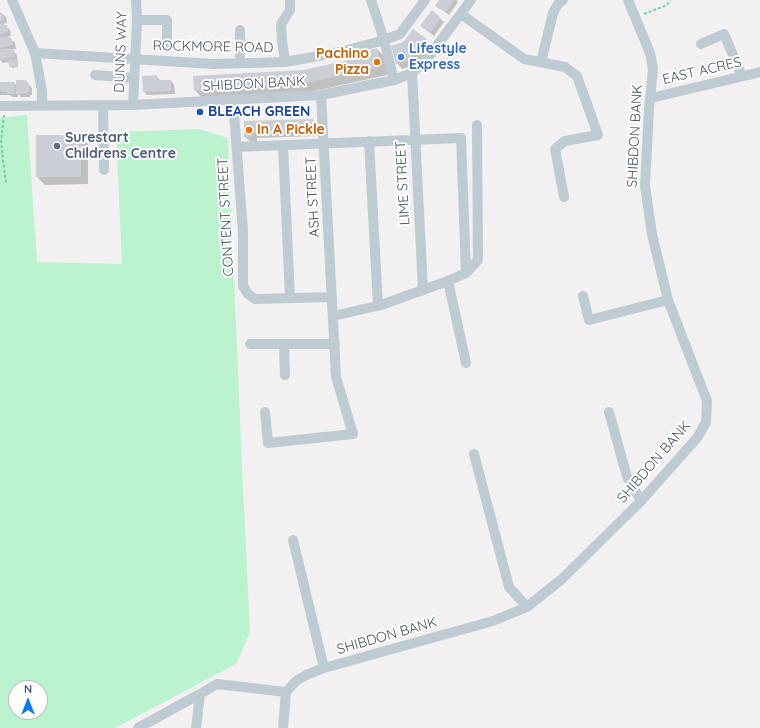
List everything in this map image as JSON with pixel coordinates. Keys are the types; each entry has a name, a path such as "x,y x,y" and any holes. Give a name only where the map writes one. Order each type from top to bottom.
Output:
{"street":[{"path":"12,0 35,53 42,91 42,105"},
{"name":"DUNNS WAY","path":"133,105 137,20 136,0"},
{"path":"285,62 281,24 290,10 290,0"},
{"path":"371,0 384,40 394,80"},
{"name":"ROCKMORE ROAD","path":"35,53 214,64 285,62 340,52 400,34 425,0"},
{"name":"SHIBDON BANK","path":"2,106 133,105 321,95 394,80 412,74 427,59 471,0"},
{"path":"541,62 553,13 558,4 563,0"},
{"name":"SHIBDON BANK","path":"286,692 296,680 324,668 493,621 527,607 562,579 641,501 697,438 706,422 707,401 668,300 652,234 645,186 653,69 650,53 628,0"},
{"path":"461,14 524,59 565,67 577,76 598,135 565,140 555,149 564,197"},
{"path":"137,20 167,20 167,43"},
{"path":"240,30 240,63"},
{"path":"701,44 724,34 742,76"},
{"name":"EAST ACRES","path":"651,98 760,72"},
{"name":"LIME STREET","path":"412,74 423,290"},
{"path":"95,76 134,78"},
{"name":"ASH STREET","path":"265,412 268,443 353,434 336,377 321,95"},
{"name":"CONTENT STREET","path":"233,100 243,232 243,286 248,294 255,299 332,297"},
{"path":"103,105 104,170"},
{"path":"333,316 378,306 448,281 466,273 478,260 477,125"},
{"path":"237,147 461,138 466,273"},
{"path":"369,141 378,306"},
{"path":"283,145 290,298"},
{"path":"448,281 466,363"},
{"path":"583,296 589,320 668,300"},
{"path":"250,344 335,344"},
{"path":"284,344 285,375"},
{"path":"610,412 626,477 641,501"},
{"path":"474,454 510,587 527,607"},
{"path":"293,540 324,668"},
{"path":"138,728 216,684 286,692 283,728"},
{"path":"196,728 200,694"}],"path":[{"path":"636,17 667,5 670,0"},
{"path":"2,106 1,142 6,184"}],"green space":[{"path":"27,115 37,262 122,264 116,132 199,129 228,138 250,633 236,664 115,728 0,728 0,118"}],"building":[{"path":"439,0 454,0 445,12 435,6"},
{"path":"432,10 441,18 430,33 420,26"},
{"path":"0,13 2,13 4,20 0,21"},
{"path":"3,23 4,25 7,25 8,32 0,34 0,24"},
{"path":"413,29 427,39 422,48 409,60 396,64 391,46 403,42"},
{"path":"9,36 9,39 12,39 13,45 0,48 0,37"},
{"path":"11,48 11,50 14,50 15,57 0,60 0,49"},
{"path":"377,48 382,65 380,67 305,83 194,91 193,76 304,70 371,55 370,50"},
{"path":"16,59 17,66 9,67 8,60"},
{"path":"157,75 157,80 171,80 171,91 143,92 142,76"},
{"path":"16,80 26,80 26,84 29,84 29,92 27,92 27,94 16,94"},
{"path":"0,82 14,82 15,94 0,92"},
{"path":"313,119 314,131 252,133 252,137 244,137 244,121"},
{"path":"36,135 81,135 81,177 36,177"}],"place":[{"name":"Lifestyle Express","path":"401,57"},
{"name":"Pachino Pizza","path":"377,62"},
{"name":"BLEACH GREEN","path":"200,112"},
{"name":"In A Pickle","path":"249,130"},
{"name":"Surestart Childrens Centre","path":"57,146"}]}
